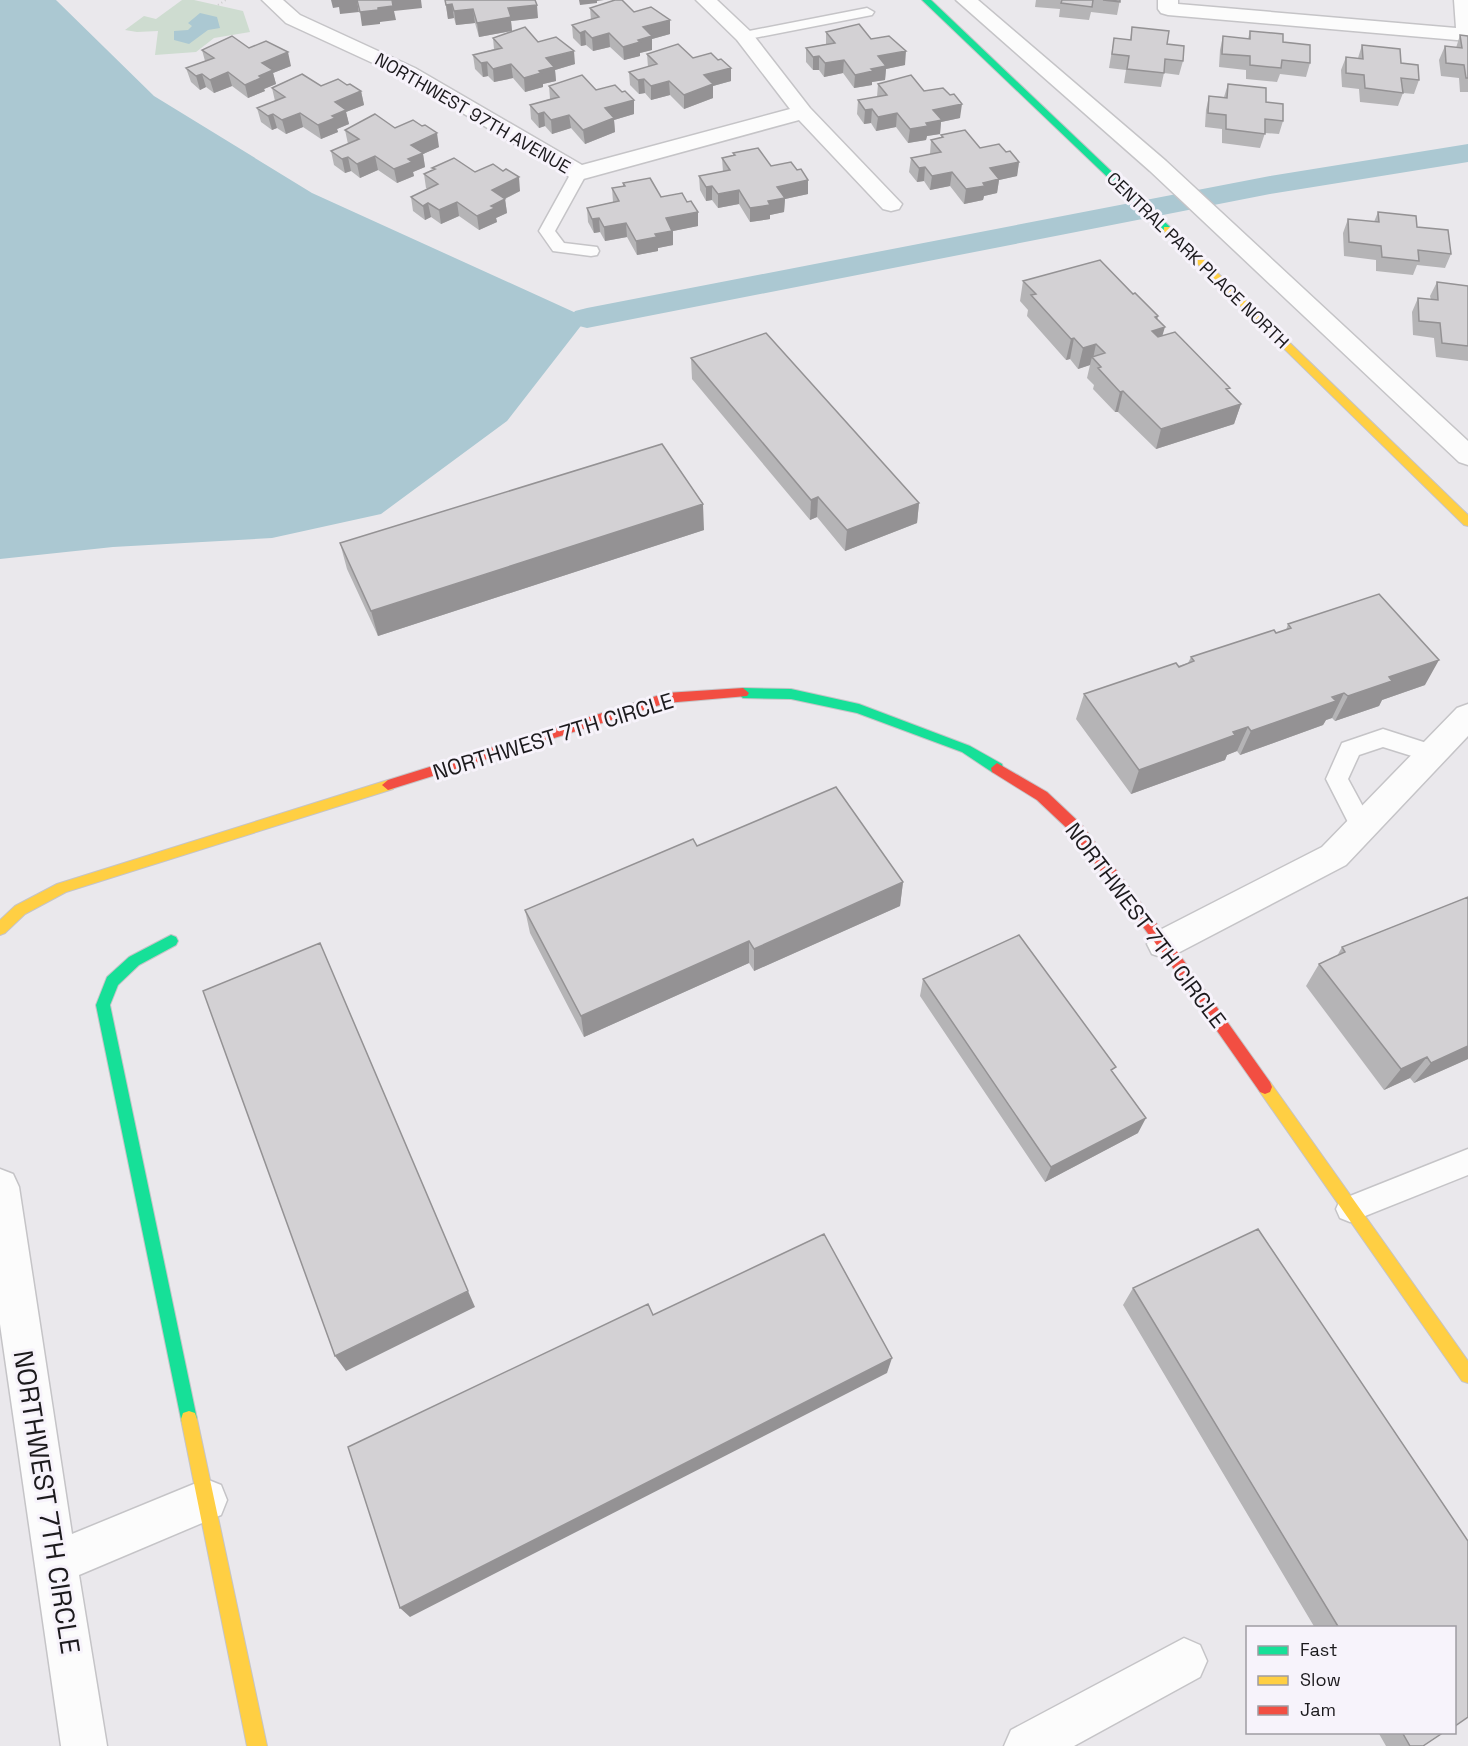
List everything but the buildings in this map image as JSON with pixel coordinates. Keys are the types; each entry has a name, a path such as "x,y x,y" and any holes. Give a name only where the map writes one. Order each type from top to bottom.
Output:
{"street":[{"name":"NORTHWEST 97TH AVENUE","path":"272,0 293,19 408,72 579,173"},
{"path":"706,0 744,36 803,112 891,204"},
{"name":"CENTRAL PARK PLACE NORTH","path":"926,0 1112,175 1468,522"},
{"name":"CENTRAL PARK PLACE NORTH","path":"966,0 1158,166 1468,456"},
{"path":"1168,0 1168,9 1467,35 1464,0"},
{"path":"579,173 803,112"},
{"name":"NORTHWEST 7TH CIRCLE","path":"0,929 6,921 32,902 62,888 666,698 729,693 791,694 859,709 966,749 1042,796 1077,829 1164,944 1350,1209 1466,1369"},
{"path":"1164,944 1334,856 1466,717"},
{"path":"171,941 134,961 112,981 103,1005 257,1746"},
{"name":"NORTHWEST 7TH CIRCLE","path":"0,1187 84,1746"},
{"path":"55,1563 206,1500"},
{"path":"1027,1746 1184,1661"}],"lane":[{"path":"744,36 867,12"},
{"path":"579,173 548,231 558,247 591,251"},
{"path":"1362,827 1337,779 1350,749 1383,738 1431,753"},
{"path":"1350,1209 1468,1162"}],"path":[{"path":"218,5 226,0"}],"green space":[{"path":"182,0 194,0 243,11 250,32 214,38 196,52 155,55 158,31 125,30 144,16 156,19"}],"water":[{"path":"0,0 56,0 154,96 312,193 587,318 507,421 381,514 272,538 113,547 0,559"},
{"path":"200,13 217,17 220,28 208,30 189,44 174,40 174,31 188,30 192,26 188,23"}],"waterway":[{"path":"587,318 1270,185 1468,153"}],"traffic: fast":[{"path":"926,0 1167,229"},
{"path":"743,693 791,694 859,709 966,749 997,768"},
{"path":"171,941 134,961 112,981 103,1005 189,1419"}],"traffic: slow":[{"path":"1167,229 1468,522"},
{"path":"0,929 20,910 62,888 388,785"},
{"path":"1265,1087 1468,1375"},
{"path":"189,1419 257,1746"}],"traffic: jam":[{"path":"388,785 666,698 743,693"},
{"path":"997,768 1042,796 1077,829 1164,944 1265,1087"}]}
